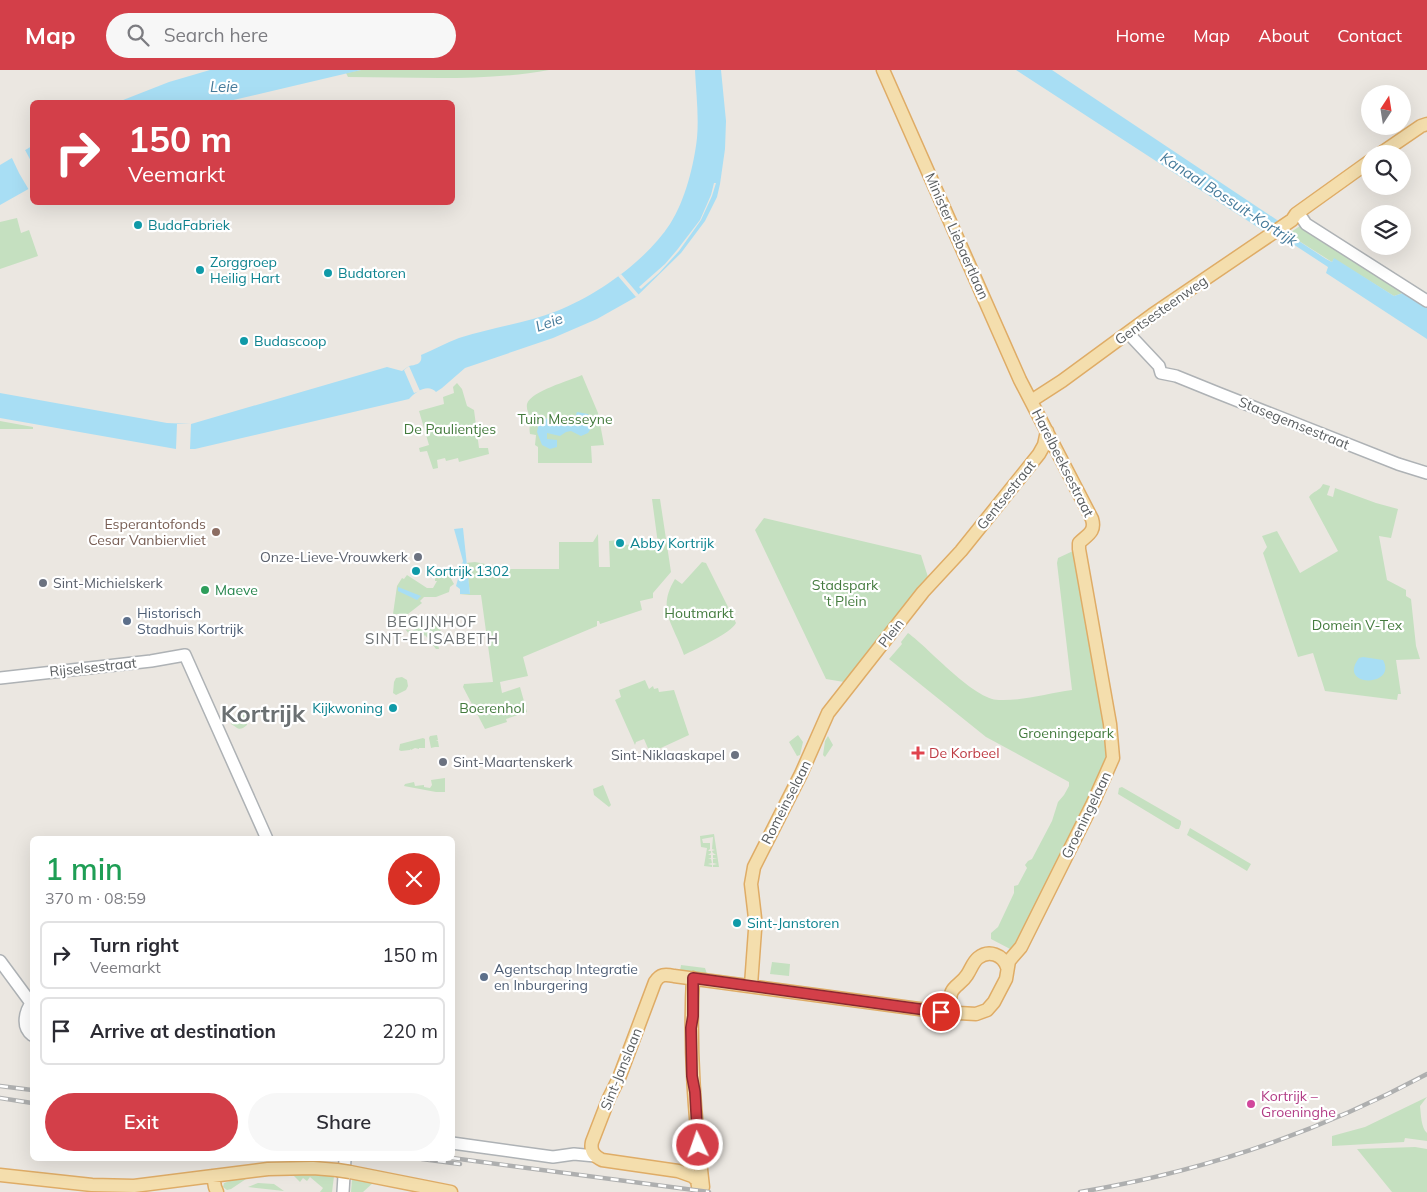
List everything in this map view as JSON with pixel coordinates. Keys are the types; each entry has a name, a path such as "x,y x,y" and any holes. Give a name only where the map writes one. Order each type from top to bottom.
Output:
{"main road":[{"name":"Minister Liebaertlaan","path":"883,70 1031,401"},
{"path":"1393,145 1427,124"},
{"path":"1406,145 1427,130"},
{"name":"Gentsesteenweg","path":"1297,217 1361,168"},
{"name":"Gentsesteenweg","path":"1031,401 1054,387 1152,315 1297,217 1361,177"},
{"name":"Harelbeeksestraat","path":"1031,401 1092,519 1094,526 1089,536 1079,543"},
{"name":"Gentsestraat","path":"956,555 1039,454 1044,445 1047,431"},
{"name":"Groeningelaan","path":"959,1013 976,1014 985,1011 994,1002 1006,979 1010,960 1021,947 1097,795 1113,758 1110,724 1079,543"},
{"name":"Plein","path":"828,713 922,592 934,582 956,555"},
{"name":"Romeinselaan","path":"750,985 754,955 755,918 752,878 756,861 801,774 828,713"},
{"path":"959,1013 952,1010 950,1005 952,992 958,983 966,977 975,960 984,954 997,955 1003,959 1007,967"},
{"name":"Sint-Janslaan","path":"595,1156 591,1149 592,1142 611,1093 619,1078 655,982 658,977 664,975 693,978"},
{"path":"703,1192 692,1076 693,978 959,1013"},
{"path":"595,1156 602,1160 678,1171 689,1170 693,1166 693,1145 697,1127"},
{"path":"0,1175 115,1187 277,1168 313,1168 350,1172 451,1192"},
{"path":"678,1171 695,1179 699,1192"},
{"path":"213,1176 217,1192"}],"street":[{"path":"1297,217 1427,301"},
{"name":"Stasegemsestraat","path":"1128,333 1159,366 1161,373 1176,376 1390,462 1427,473"},
{"name":"Rijselsestraat","path":"0,678 151,661 185,655 267,836"},
{"path":"0,961 30,999"},
{"path":"30,1005 27,1010 25,1025 30,1034"},
{"path":"455,1143 553,1157 574,1154 595,1156"},
{"path":"343,1192 345,1161"}],"green space":[{"path":"361,70 549,70 499,76 448,78 348,77 346,73"},
{"path":"17,218 21,233 29,230 38,256 0,269 0,222"},
{"path":"1300,226 1403,293 1394,296 1334,259 1332,262 1288,234"},
{"name":"Tuin Messeyne","path":"582,375 598,413 604,445 591,446 592,463 538,463 538,447 535,445 536,435 530,434 527,404 535,395"},
{"name":"De Paulientjes","path":"457,383 462,389 467,406 474,410 479,448 488,448 489,454 459,462 458,458 446,461 445,458 437,460 438,468 433,469 427,451 420,452 419,448 429,445 419,411 444,404 443,397 454,393 453,387"},
{"path":"0,421 33,427 33,429 0,429"},
{"name":"Domein V-Tex","path":"1323,484 1330,486 1327,495 1333,497 1335,488 1398,509 1391,538 1379,536 1387,580 1406,590 1406,596 1411,599 1416,646 1420,659 1396,660 1401,694 1398,694 1397,700 1325,691 1313,653 1298,657 1263,553 1267,547 1262,536 1277,531 1300,573 1338,551 1309,497"},
{"name":"Boerenhol","path":"652,499 660,499 671,572 653,593 653,598 640,601 642,610 600,624 597,621 597,626 523,657 528,676 500,682 502,693 520,687 527,712 506,719 507,722 485,729 463,687 464,684 493,682 481,595 459,595 470,594 466,563 475,562 511,569 559,569 559,542 593,542 598,534 599,567 610,567 609,541 617,540 617,545 658,544"},
{"name":"Stadspark 't Plein","path":"764,518 921,555 928,577 844,682 826,679 755,530"},
{"name":"Groeningepark","path":"1073,551 1110,755 1014,951 991,939 991,933 998,927 1014,893 1014,886 1018,885 1027,868 1025,865 1032,859 1052,821 1058,802 1069,786 1069,782 986,737 889,659 902,644 901,642 908,633 965,683 989,698 999,700 1018,699 1072,690 1057,563 1058,558"},
{"name":"Houtmarkt","path":"702,562 706,563 736,623 721,636 684,655 669,617 667,600 675,579 682,584"},
{"path":"445,568 454,584 450,587 449,592 436,597 424,597 420,601 422,603 408,614 393,614 397,586 402,578 404,579 407,575 427,588 433,588 437,581 435,581 435,576 438,574 437,572 443,573"},
{"path":"437,616 440,617 441,644 438,644 439,649 436,649 425,635 417,643 405,629 412,631"},
{"path":"402,677 407,680 408,686 406,690 396,695 393,693 394,682 396,678"},
{"path":"645,680 649,689 653,686 654,689 658,688 659,692 674,690 689,735 650,753 644,739 636,742 635,745 615,700 621,697 619,690"},
{"path":"237,713 244,714 248,718 247,725 239,729 231,724"},
{"path":"437,735 438,740 436,741 438,741 439,747 431,748 429,738 430,736"},
{"path":"798,735 803,742 800,755 797,756 789,742"},
{"path":"828,736 833,745 825,757 823,755 825,741"},
{"path":"425,739 425,748 399,750 400,744"},
{"path":"445,778 445,792 404,786 414,782 415,786 424,785 424,787 430,788 432,785 431,780"},
{"path":"603,785 611,805 609,807 594,795 593,789"},
{"path":"1122,787 1181,821 1179,829 1118,794 1119,788"},
{"path":"1190,828 1251,864 1247,871 1187,835"},
{"path":"714,834 719,867 713,867 713,865 717,864 713,863 713,859 717,859 713,858 713,855 716,855 712,851 715,850 712,849 713,837 702,839 703,843 710,843 708,851 711,851 711,853 708,855 711,855 711,858 708,859 711,859 712,863 708,864 712,865 712,867 704,866 707,848 701,847 700,836"},
{"path":"772,962 790,964 789,976 770,974"},
{"path":"681,965 705,968 707,974 680,971"},
{"path":"1427,1097 1420,1106 1422,1124 1427,1133 1427,1141 1405,1138 1404,1142 1332,1146 1332,1136 1365,1127"},
{"path":"1415,1147 1427,1149 1427,1192 1392,1192 1357,1149"},
{"path":"292,1174 334,1176 332,1192 320,1192 323,1188 310,1177 307,1181 303,1178 300,1182"},
{"path":"249,1177 231,1189 227,1190 223,1187 224,1183 230,1180"},
{"path":"352,1179 374,1182 363,1192 351,1192"},
{"path":"258,1183 274,1184 284,1191 248,1187"}],"water":[{"name":"Leie","path":"210,70 361,70 234,100 123,100 169,82"},
{"path":"695,70 721,70 726,121 725,149 717,197 705,221 681,253 636,297 597,319 553,338 465,368 436,392 433,389 426,388 418,391 409,399 195,449 176,449 0,418 0,393 167,423 191,424 387,367 402,371 409,366 418,364 421,360 421,355 459,338 533,319 557,311 588,296 620,275 648,251 670,224 680,205 696,149 698,121"},
{"name":"Kanaal Bossuit-Kortrijk","path":"1016,70 1052,70 1280,222 1276,226 1326,259 1332,262 1334,258 1394,296 1403,293 1427,308 1427,339 1326,273 1328,267 1270,229 1265,232"},
{"path":"30,147 30,188 0,205 0,165"},
{"path":"577,412 588,414 591,426 588,433 581,436 571,431 560,436 547,433 547,439 557,440 557,447 550,449 542,445 537,432 539,422 548,418 564,424 573,423"},
{"path":"463,528 470,594 460,594 460,589 456,586 463,561 454,529"},
{"path":"398,587 421,596 417,600 398,591"},
{"path":"1359,658 1383,660 1385,669 1382,675 1376,679 1368,680 1360,679 1355,675 1354,668"}],"pier":[{"path":"24,148 30,159 30,190 19,173 11,156"},
{"path":"714,183 716,183 712,196 701,220 679,251 641,289 639,287 665,264 700,220"},
{"path":"621,274 639,295 636,297 618,276"},
{"path":"409,366 420,391 414,393 404,370"},
{"path":"177,424 191,424 190,449 176,449"}],"railway":[{"path":"1080,1192 1170,1173 1258,1147 1302,1132 1344,1114 1427,1074"},
{"path":"0,1086 30,1090"},
{"path":"0,1098 30,1103"},
{"path":"455,1158 709,1192"},
{"path":"437,1161 460,1164"}],"place":[{"name":"BudaFabriek","path":"138,225"},
{"name":"Zorggroep Heilig Hart","path":"200,270"},
{"name":"Budatoren","path":"328,273"},
{"name":"Budascoop","path":"244,341"},
{"name":"Esperantofonds Cesar Vanbiervliet","path":"216,532"},
{"name":"Abby Kortrijk","path":"620,543"},
{"name":"Onze-Lieve-Vrouwkerk","path":"418,557"},
{"name":"Kortrijk 1302","path":"416,571"},
{"name":"Sint-Michielskerk","path":"43,583"},
{"name":"Maeve","path":"205,590"},
{"name":"Historisch Stadhuis Kortrijk","path":"127,621"},
{"name":"Kijkwoning","path":"393,708"},
{"name":"De Korbeel","path":"918,753"},
{"name":"Sint-Niklaaskapel","path":"735,755"},
{"name":"Sint-Maartenskerk","path":"443,762"},
{"name":"Sint-Janstoren","path":"737,923"},
{"name":"Agentschap Integratie en Inburgering","path":"484,977"},
{"name":"Kortrijk – Groeninghe","path":"1251,1104"}],"district":[{"name":"BEGIJNHOF SINT-ELISABETH","path":"432,630"},
{"name":"Kortrijk","path":"263,713"}],"route":[{"path":"698,1145 695,1092 692,1076 693,978 941,1012"}]}
